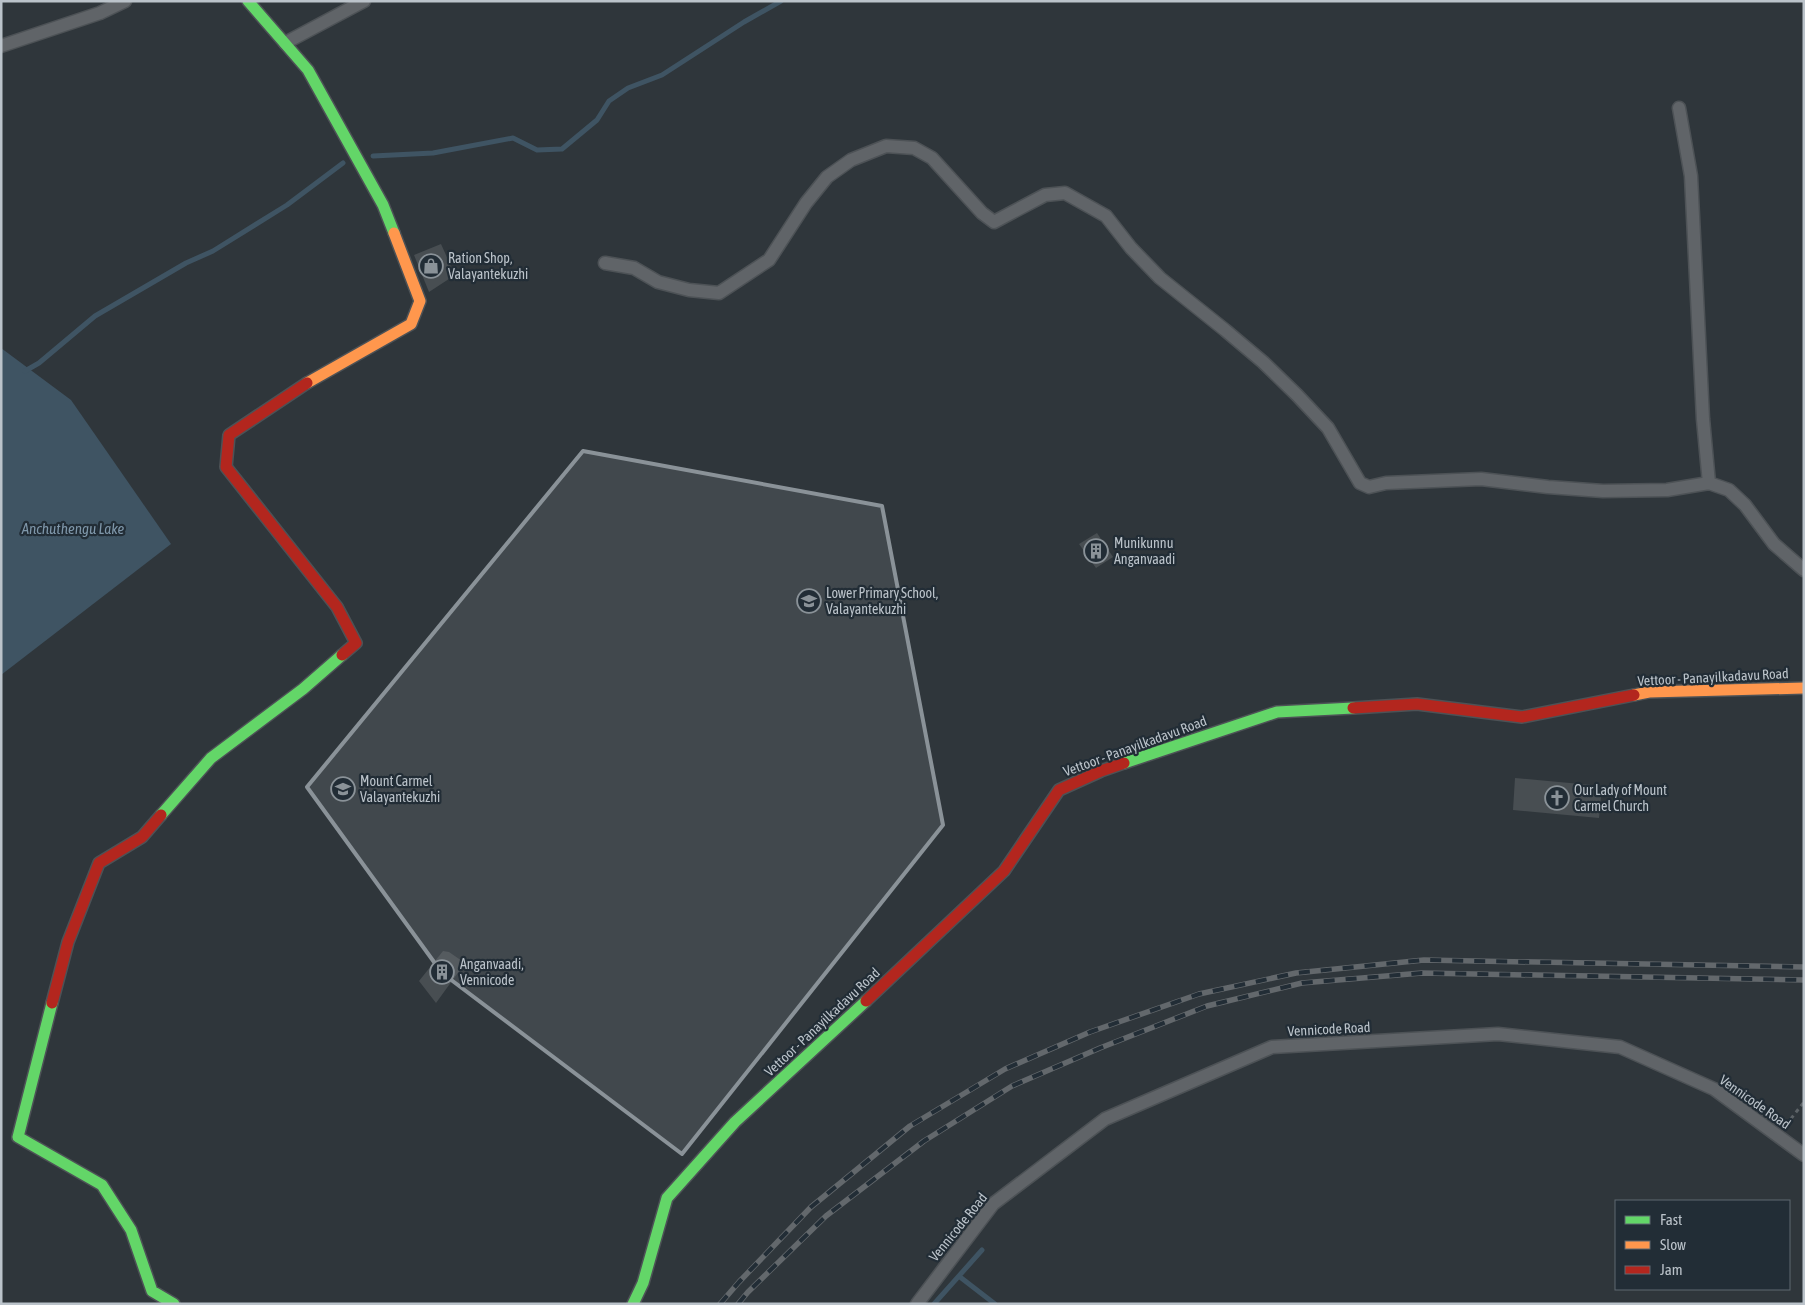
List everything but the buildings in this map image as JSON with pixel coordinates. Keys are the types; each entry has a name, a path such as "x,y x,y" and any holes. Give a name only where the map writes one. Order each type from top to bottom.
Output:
{"street":[{"path":"1,46 100,13 125,1"},
{"path":"174,1304 152,1291 131,1230 102,1185 18,1137 68,942 99,863 142,837 211,758 303,689 356,642 337,607 226,467 229,435 317,376 411,324 420,301 383,205 308,70 248,1"},
{"path":"285,43 364,1"},
{"path":"1680,108 1691,176 1703,419 1709,483"},
{"path":"605,263 634,268 658,282 681,288 719,293 768,260 806,203 827,177 851,160 886,146 914,148 932,158 982,213 994,222 1045,195 1065,193 1106,216 1131,248 1160,278 1263,362 1297,395 1328,428 1360,483 1368,487 1386,483 1481,479 1603,491 1667,490 1709,483 1729,490 1745,505 1774,544 1804,570"},
{"name":"Vettoor - Panayilkadavu Road","path":"633,1304 644,1283 667,1198 736,1122 906,966 1004,872 1060,790 1101,772 1277,712 1417,704 1522,717 1649,692 1804,688"},
{"name":"Vennicode Road","path":"917,1304 993,1204 1105,1119 1272,1047 1498,1034 1620,1047 1714,1089 1804,1155"}],"path":[{"path":"1777,1136 1804,1102"}],"highlighted area":[{"path":"583,451 882,506 943,825 682,1154 442,973 307,787"}],"water":[{"name":"Anchuthengu Lake","path":"1,348 71,400 171,544 1,675"}],"waterway":[{"path":"373,156 433,153 513,138 537,150 562,149 597,120 609,101 628,88 662,75 744,22 781,1"},
{"path":"25,371 39,363 95,316 186,263 213,251 287,205 343,163"},
{"path":"934,1304 982,1250"},
{"path":"960,1277 995,1304"}],"railway":[{"path":"720,1304 811,1207 910,1126 1005,1069 1090,1032 1199,994 1296,973 1424,960 1804,967"},
{"path":"738,1304 826,1216 924,1141 1012,1086 1100,1048 1207,1006 1302,983 1422,973 1804,980"}],"traffic: fast":[{"path":"248,1 308,70 383,205 394,233"},
{"path":"161,815 211,758 303,689 342,655"},
{"path":"1124,763 1277,712 1353,708"},
{"path":"633,1304 643,1283 667,1198 735,1122 866,1001"},
{"path":"52,1003 18,1137 102,1185 131,1230 152,1291 174,1304"}],"traffic: slow":[{"path":"307,383 411,324 420,301 394,233"},
{"path":"1634,695 1649,692 1804,688"}],"traffic: jam":[{"path":"307,383 229,435 226,467 337,607 356,643 342,655"},
{"path":"1353,708 1417,704 1522,717 1634,695"},
{"path":"866,1001 1004,871 1059,790 1124,763"},
{"path":"52,1003 68,942 99,863 142,837 161,815"}],"place":[{"name":"Ration Shop, Valayantekuzhi","path":"431,266"},
{"name":"Munikunnu Anganvaadi","path":"1096,551"},
{"name":"Lower Primary School, Valayantekuzhi","path":"809,601"},
{"name":"Mount Carmel Valayantekuzhi","path":"343,789"},
{"name":"Our Lady of Mount Carmel Church","path":"1557,798"},
{"name":"Anganvaadi, Vennicode","path":"442,972"}]}
